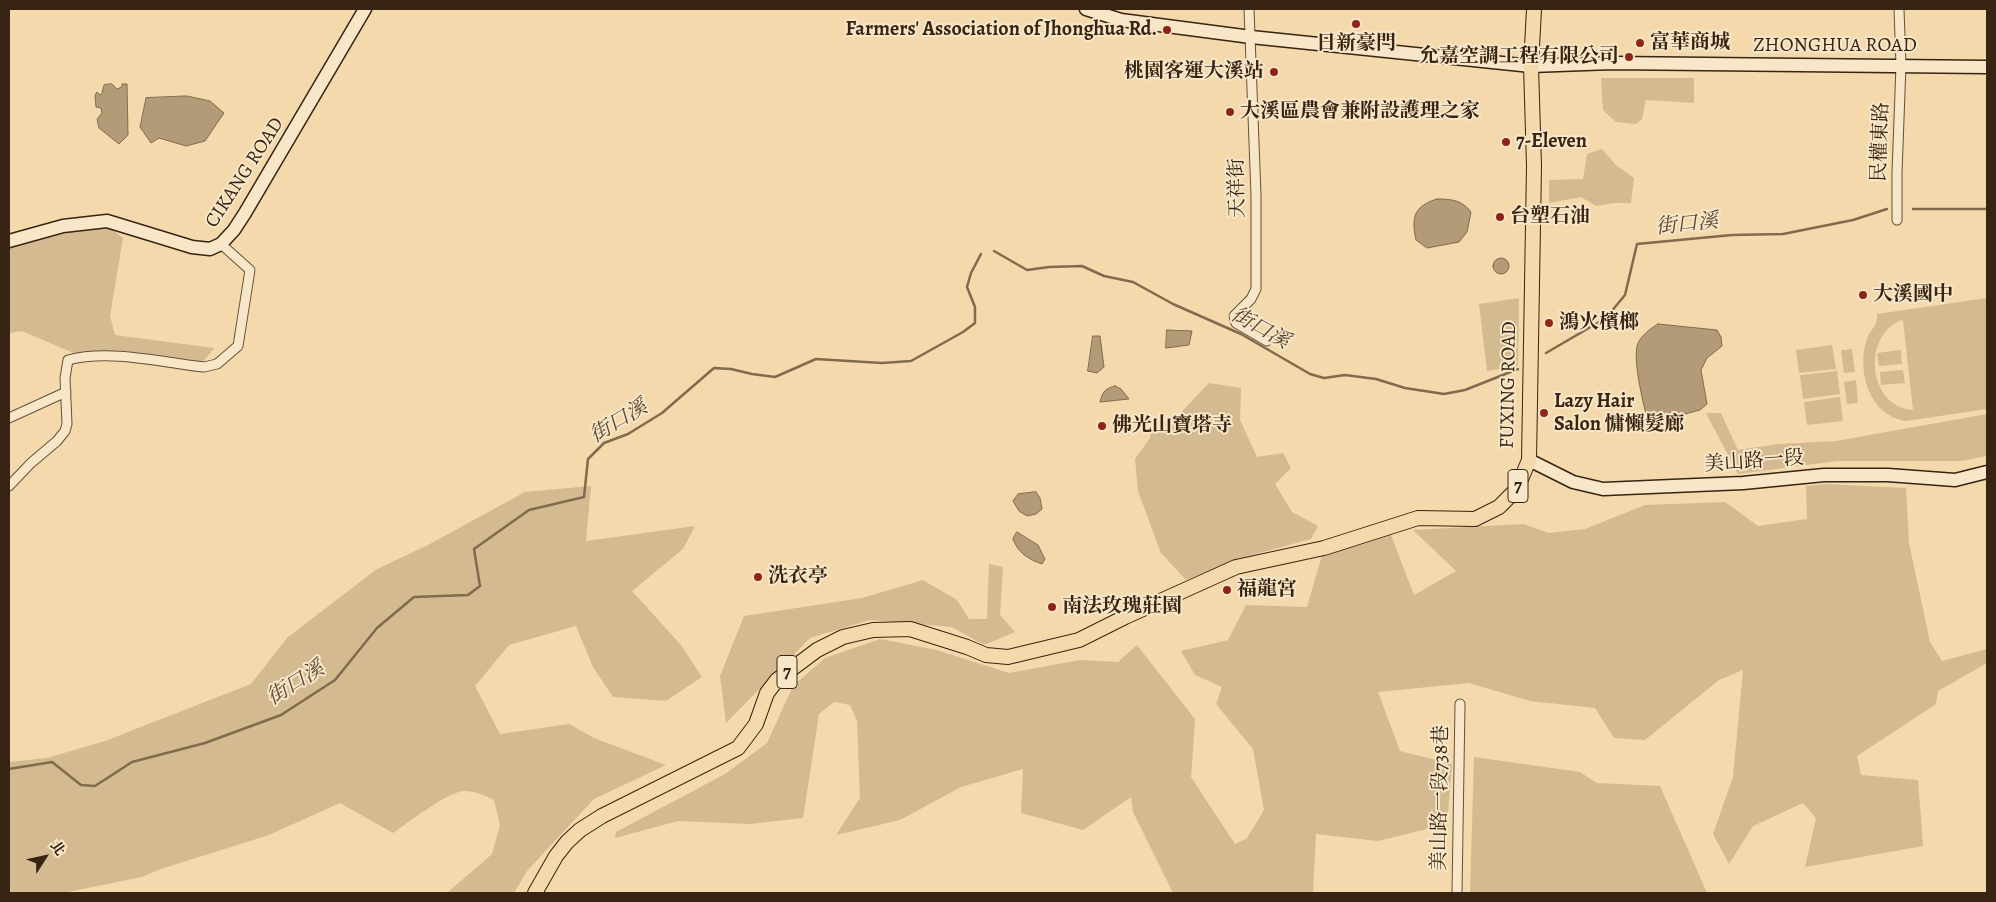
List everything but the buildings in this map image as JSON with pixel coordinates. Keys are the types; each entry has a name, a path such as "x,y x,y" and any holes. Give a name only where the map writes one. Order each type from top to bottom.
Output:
{"main road":[{"name":"FUXING ROAD","path":"535,893 556,856 580,830 602,816 738,748 756,724 767,693 777,680 817,650 843,637 873,630 910,629 986,655 1008,657 1079,640 1236,567 1324,548 1418,518 1475,519 1499,507 1517,489 1529,460 1534,166 1531,66 1534,9"}],"street":[{"name":"CIKANG ROAD","path":"9,241 64,226 107,220 192,247 210,249 222,244 245,213 365,9"},
{"name":"ZHONGHUA ROAD","path":"1086,9 1121,20 1251,37 1531,66 1612,63 1987,67"},
{"name":"天祥街","path":"1250,9 1256,196 1256,289 1251,299 1234,316 1236,322 1267,341"},
{"name":"民權東路","path":"1897,220 1901,65 1899,9"},
{"path":"9,486 31,463 57,441 65,431 67,424 65,378 68,360 79,357 111,356 204,367 216,364 238,346 250,270 222,244"},
{"path":"9,418 66,392"},
{"name":"美山路一段","path":"1529,460 1573,482 1603,489 1743,483 1824,475 1888,475 1955,480 1987,472"},
{"name":"美山路一段738巷","path":"1457,893 1460,704"}],"shaded area":[{"path":"1601,78 1694,78 1694,103 1646,100 1642,119 1636,124 1616,122 1603,110"},
{"path":"112,84 117,89 122,87 122,84 127,84 128,135 119,144 99,128 97,119 102,113 101,108 96,107 95,95 97,92 100,95 102,93 104,85"},
{"path":"187,96 210,101 224,113 205,141 186,146 159,138 151,143 140,127 146,98"},
{"path":"1602,149 1616,165 1634,178 1631,203 1596,206 1581,197 1549,203 1549,180 1583,179 1587,154"},
{"path":"1437,199 1456,201 1468,208 1471,212 1467,232 1459,242 1427,248 1416,240 1414,219 1423,205"},
{"path":"108,226 123,238 110,316 115,335 214,348 195,372 76,354 22,331 9,333 9,247 71,232"},
{"path":"1501,258 1509,266 1501,274 1493,266"},
{"path":"1519,298 1518,366 1487,371 1479,304"},
{"path":"1987,298 1987,409 1906,421 1883,411 1869,391 1863,367 1866,342 1875,326 1877,314","holes":["1903,321 1913,410 1898,406 1887,397 1879,384 1875,370 1876,354 1880,340 1889,328"]},
{"path":"1658,324 1717,330 1721,337 1722,346 1707,358 1701,370 1707,404 1700,410 1670,418 1654,426 1648,423 1636,363 1636,354 1640,339"},
{"path":"1167,330 1192,331 1189,345 1166,348"},
{"path":"1093,336 1100,336 1104,367 1097,373 1088,371"},
{"path":"1832,345 1836,369 1799,373 1796,350"},
{"path":"1852,349 1855,372 1844,373 1841,350"},
{"path":"1901,350 1902,364 1879,366 1877,353"},
{"path":"1903,370 1905,383 1881,385 1880,372"},
{"path":"1837,371 1840,394 1803,399 1800,375"},
{"path":"1856,380 1858,403 1847,404 1844,382"},
{"path":"1209,383 1241,388 1240,420 1257,457 1283,453 1291,468 1275,484 1292,512 1318,526 1311,539 1237,559 1186,580 1161,553 1138,491 1135,459 1150,438 1152,422 1172,422"},
{"path":"1115,386 1121,389 1129,399 1100,402 1105,391"},
{"path":"1840,397 1843,421 1807,425 1804,402"},
{"path":"1706,413 1721,413 1738,450 1778,444 1836,441 1987,414 1987,456 1962,461 1837,461 1738,474"},
{"path":"1825,484 1906,488 1909,543 1930,642 1942,661 1987,649 1987,663 1938,691 1936,704 1857,756 1861,775 1918,780 1923,846 1805,867 1816,818 1803,803 1753,826 1729,864 1713,834 1733,777 1743,670 1719,680 1645,740 1614,738 1595,708 1530,701 1469,683 1378,692 1400,751 1452,764 1447,824 1378,841 1316,834 1313,893 1173,893 1133,812 1131,797 1083,830 1021,813 1023,769 961,787 900,820 836,835 860,798 857,721 850,705 834,702 819,714 803,818 750,824 678,821 615,838 616,832 725,774 767,743 793,686 825,658 880,639 937,650 1009,673 1080,660 1118,662 1137,645 1195,719 1191,777 1235,844 1247,838 1264,810 1253,749 1216,704 1222,687 1195,675 1181,651 1228,640 1246,605 1307,607 1322,555 1391,535 1414,595 1456,571 1413,530 1523,524 1549,533 1585,529 1645,505 1725,502 1758,526 1807,519 1806,486"},
{"path":"591,486 586,541 695,526 683,549 632,591 681,645 702,677 666,701 613,697 593,667 576,626 509,645 475,686 500,734 569,724 594,738 666,765 594,799 527,871 514,893 447,893 492,854 500,825 494,800 464,791 438,802 393,833 340,803 269,835 161,869 142,877 68,892 9,893 9,762 47,758 105,741 251,684 288,637 377,569 426,546 525,492"},
{"path":"1036,492 1040,498 1042,509 1036,514 1027,516 1019,511 1013,501 1018,494"},
{"path":"1017,532 1038,545 1045,559 1042,564 1028,558 1021,552 1013,539"},
{"path":"989,564 1003,567 1000,615 1015,632 984,645 952,627 870,620 810,638 726,723 720,676 744,616 862,598 923,580 957,600 969,619 987,619"},
{"path":"1474,757 1580,772 1597,783 1660,786 1707,893 1470,893"}],"waterway":[{"name":"街口溪","path":"1546,353 1606,318 1625,295 1637,244 1732,235 1783,234 1853,220 1887,209"},
{"name":"街口溪","path":"1913,209 1987,209"},
{"name":"街口溪","path":"994,251 1027,270 1082,266 1104,276 1133,282 1173,304 1241,334 1310,374 1324,378 1345,375 1376,379 1405,388 1444,394 1465,390 1518,369"},
{"name":"街口溪","path":"9,769 52,762 81,785 95,786 132,762 205,743 281,715 335,680 377,628 414,597 468,595 480,586 474,549 529,510 584,497 588,459 604,443 628,434 662,413 714,368 775,377 816,359 882,363 911,361 963,332 975,323 975,307 967,287 971,273 981,254"}],"place":[{"name":"日新豪門","path":"1356,24"},
{"name":"Farmers' Association of Jhonghua Rd.","path":"1167,30"},
{"name":"富華商城","path":"1640,43"},
{"name":"允嘉空調工程有限公司","path":"1629,57"},
{"name":"桃園客運大溪站","path":"1274,72"},
{"name":"大溪區農會兼附設護理之家","path":"1230,112"},
{"name":"7-Eleven","path":"1506,142"},
{"name":"台塑石油","path":"1500,217"},
{"name":"大溪國中","path":"1863,295"},
{"name":"鴻火檳榔","path":"1549,323"},
{"name":"Lazy Hair Salon 慵懶髮廊","path":"1544,413"},
{"name":"佛光山寶塔寺","path":"1102,426"},
{"name":"洗衣亭","path":"758,577"},
{"name":"福龍宮","path":"1227,590"},
{"name":"南法玫瑰莊園","path":"1052,607"}]}
